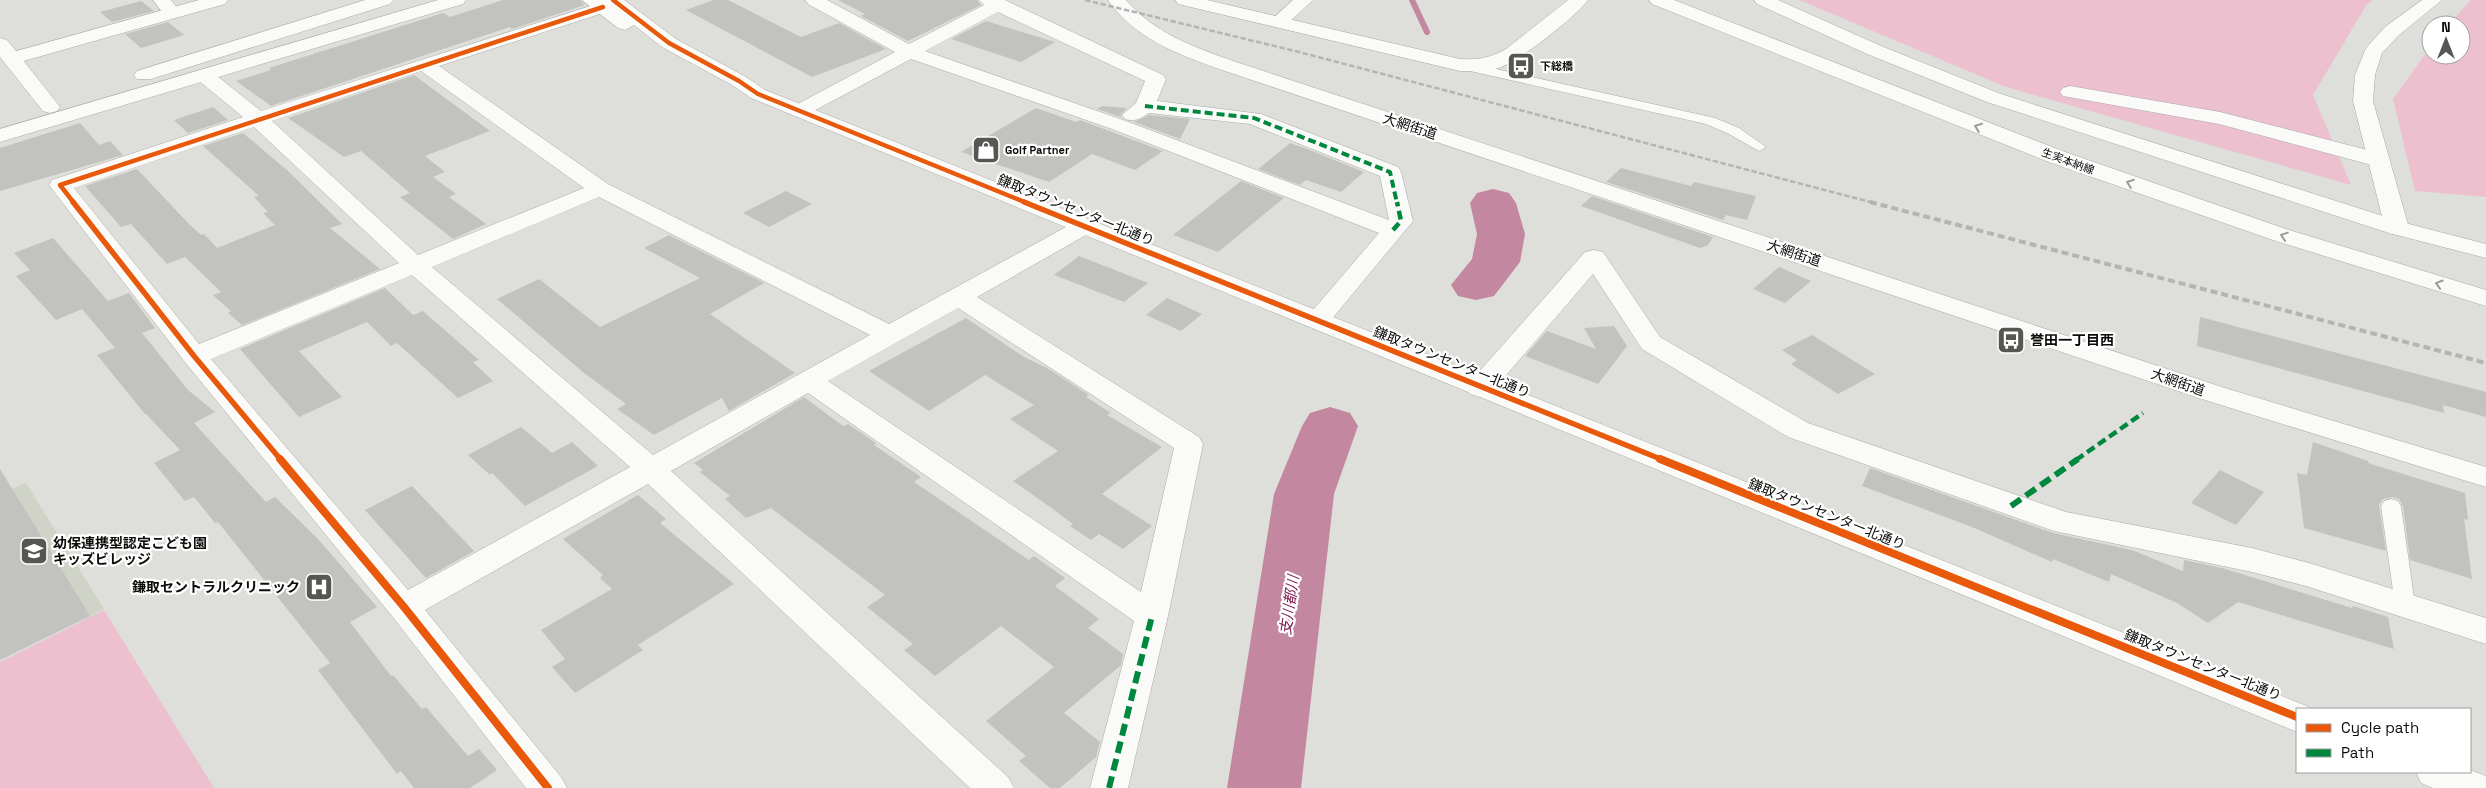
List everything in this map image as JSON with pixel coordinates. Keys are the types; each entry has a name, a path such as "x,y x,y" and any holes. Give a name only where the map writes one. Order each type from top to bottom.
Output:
{"street":[{"path":"50,106 7,51 167,6 219,0"},
{"path":"0,122 127,82 179,63 384,0"},
{"path":"127,82 189,67 416,0"},
{"path":"0,136 457,0"},
{"path":"814,0 909,52 1118,125 1393,230"},
{"name":"大網街道","path":"1117,0 1139,23 1180,47 1256,75 2215,394 2486,477"},
{"path":"1184,0 1460,65 1490,65 1506,58 1579,0"},
{"path":"1279,21 1304,0"},
{"name":"生実本納線","path":"1658,0 2076,164 2281,235 2486,298"},
{"name":"生実本納線","path":"1701,0 1829,53 2201,190 2315,228 2486,279"},
{"path":"1763,0 1874,50 1994,98 2397,228 2486,251"},
{"path":"2397,228 2364,101 2365,75 2373,52 2392,31 2433,0"},
{"path":"548,788 404,607 194,356 60,186 602,2"},
{"name":"鎌取タウンセンター北通り","path":"602,2 648,42 688,67 727,85 758,94 1480,388 2296,717"},
{"path":"799,111 909,52 993,2 1156,79 1145,106 1118,125"},
{"path":"29,127 333,25"},
{"path":"424,64 600,189 890,335"},
{"path":"204,76 257,119 416,266 651,469 995,788"},
{"path":"2070,92 2220,118 2379,160"},
{"path":"1145,106 1254,118 1390,172 1401,221 1317,321"},
{"path":"194,356 600,189"},
{"path":"404,607 1085,226"},
{"path":"1480,388 1594,258 1650,343 1798,430 2065,523 2252,560 2309,575 2486,631"},
{"path":"959,297 1189,444 1152,616 1110,788"},
{"path":"809,380 1152,616"},
{"path":"2436,773 2474,788"}],"lane":[{"path":"1460,65 1710,121 1734,131 1759,147"},
{"path":"2391,506 2405,605"}],"shaded area":[{"path":"1799,0 2373,0 2367,4 2313,95 2351,185 2006,87"},
{"path":"2471,0 2486,0 2486,197 2415,191 2393,99 2421,60 2421,65 2471,65 2471,15 2457,15"},
{"name":"幼保連携型認定こども園 キッズビレッジ","path":"26,483 104,609 0,660 0,494"},
{"path":"104,610 214,788 0,788 0,662"}],"building":[{"path":"503,0 580,0 585,5 512,29 510,27 271,106 236,81 271,70 269,68 443,13 450,17"},
{"path":"714,0 728,0 801,37 839,23 886,49 812,77 686,10"},
{"path":"838,0 977,0 981,5 908,41 861,16 865,14"},
{"path":"141,1 154,11 112,22 100,12"},
{"path":"986,21 1055,42 1021,62 951,39"},
{"path":"168,22 184,35 141,48 125,34"},
{"path":"414,75 490,131 425,156 445,172 433,177 456,194 449,197 486,224 453,239 400,197 410,193 361,151 344,157 288,118"},
{"path":"1102,106 1127,108 1121,114 1121,117 1097,109"},
{"path":"213,107 228,120 188,133 174,120"},
{"path":"1036,108 1076,122 1080,120 1163,151 1135,170 1092,154 1049,182 961,152"},
{"path":"1149,115 1190,119 1180,139 1134,122"},
{"path":"80,123 99,145 110,141 123,155 0,191 0,148"},
{"path":"243,133 288,171 342,224 330,228 380,269 242,325 228,313 231,311 213,295 221,292 185,257 167,264 131,224 121,227 85,186 137,169 189,224 201,235 204,234 217,248 275,225 263,213 268,212 254,197 259,196 203,146"},
{"path":"1290,143 1364,172 1341,192 1306,180 1300,185 1258,169"},
{"path":"1621,168 1691,186 1694,182 1756,196 1747,220 1726,215 1723,220 1606,182"},
{"path":"1241,181 1284,198 1218,252 1173,235"},
{"path":"786,191 812,204 769,227 743,213"},
{"path":"1592,196 1713,237 1708,245 1700,248 1581,206"},
{"path":"669,235 764,283 710,314 795,373 729,411 722,398 654,435 617,409 626,404 584,373 497,299 539,279 600,327 700,278 644,248"},
{"path":"53,238 108,301 129,293 155,328 142,333 188,390 215,412 194,423 266,502 275,497 318,539 377,607 350,622 391,676 393,675 422,709 426,707 468,756 479,749 497,770 470,788 414,788 401,771 397,774 318,670 330,663 218,522 215,523 194,497 185,501 154,463 180,450 145,414 97,355 115,348 82,309 56,320 16,276 30,270 14,253"},
{"path":"1079,256 1148,283 1124,302 1054,275"},
{"path":"1779,267 1811,281 1785,303 1753,289"},
{"path":"385,288 413,315 423,311 479,360 473,362 493,381 458,398 397,343 391,346 367,322 299,351 342,397 299,417 240,349"},
{"path":"1167,298 1202,314 1181,331 1146,315"},
{"path":"2200,317 2486,392 2486,417 2443,405 2444,413 2197,346"},
{"path":"966,318 1024,357 1047,368 1089,395 1086,397 1111,413 1107,415 1162,447 1102,494 1152,526 1123,549 1099,534 1091,540 1070,526 1073,524 1013,481 1058,451 1010,419 1034,405 985,375 929,411 869,371"},
{"path":"1614,326 1627,346 1598,384 1525,356 1547,331 1596,349 1584,328"},
{"path":"1812,335 1875,374 1838,394 1791,364 1797,360 1782,350"},
{"path":"804,397 843,426 848,424 876,443 874,445 921,477 914,482 1029,560 1034,556 1065,578 1055,586 1099,619 1088,628 1123,654 1121,665 1064,713 1100,742 1096,757 1060,788 1050,788 1019,761 1026,756 986,721 1054,667 1001,626 935,676 904,650 913,644 867,607 885,595 771,508 746,518 725,499 730,496 700,472 703,470 694,463"},
{"path":"521,427 552,453 572,442 598,466 525,506 492,473 490,475 468,455"},
{"path":"2313,442 2368,461 2368,463 2465,493 2468,520 2464,519 2472,579 2410,560 2403,506 2399,499 2392,497 2383,499 2379,505 2386,551 2304,528 2297,473 2307,475"},
{"path":"1870,468 2053,533 2132,550 2183,571 2184,560 2222,568 2352,608 2353,606 2388,617 2394,649 2238,602 2208,623 2177,603 2111,574 2109,582 2053,559 2052,562 1972,527 1862,486"},
{"name":"幼保連携型認定こども園 キッズビレッジ","path":"0,469 90,616 0,660"},
{"path":"2220,470 2264,492 2236,525 2191,503"},
{"path":"412,486 474,551 426,578 365,510"},
{"path":"638,495 666,519 660,523 734,584 638,645 643,650 575,693 552,667 565,659 541,630 612,589 600,578 603,575 563,539"}],"waterway":[{"name":"支川都川","path":"1412,0 1427,32"},
{"name":"支川都川","path":"1476,285 1496,262 1501,234 1493,203"},
{"name":"支川都川","path":"1264,788 1304,494 1330,426"}],"railway":[{"path":"1085,0 1299,52 1874,203"},
{"path":"1870,202 2486,363"}],"marked path":[{"path":"1145,106 1254,118 1390,172 1401,221 1393,230"},
{"path":"2011,506 2143,413"},
{"path":"1109,788 1152,616"}],"cycle path":[{"path":"613,0 669,43 739,81 758,94 2296,717"},
{"path":"548,788 404,607 194,356 60,185 424,64 603,7"}],"place":[{"name":"下総橋","path":"1521,66"},
{"name":"Golf Partner","path":"986,150"},
{"name":"誉田一丁目西","path":"2011,340"},
{"name":"幼保連携型認定こども園 キッズビレッジ","path":"34,551"},
{"name":"鎌取セントラルクリニック","path":"319,587"}]}
